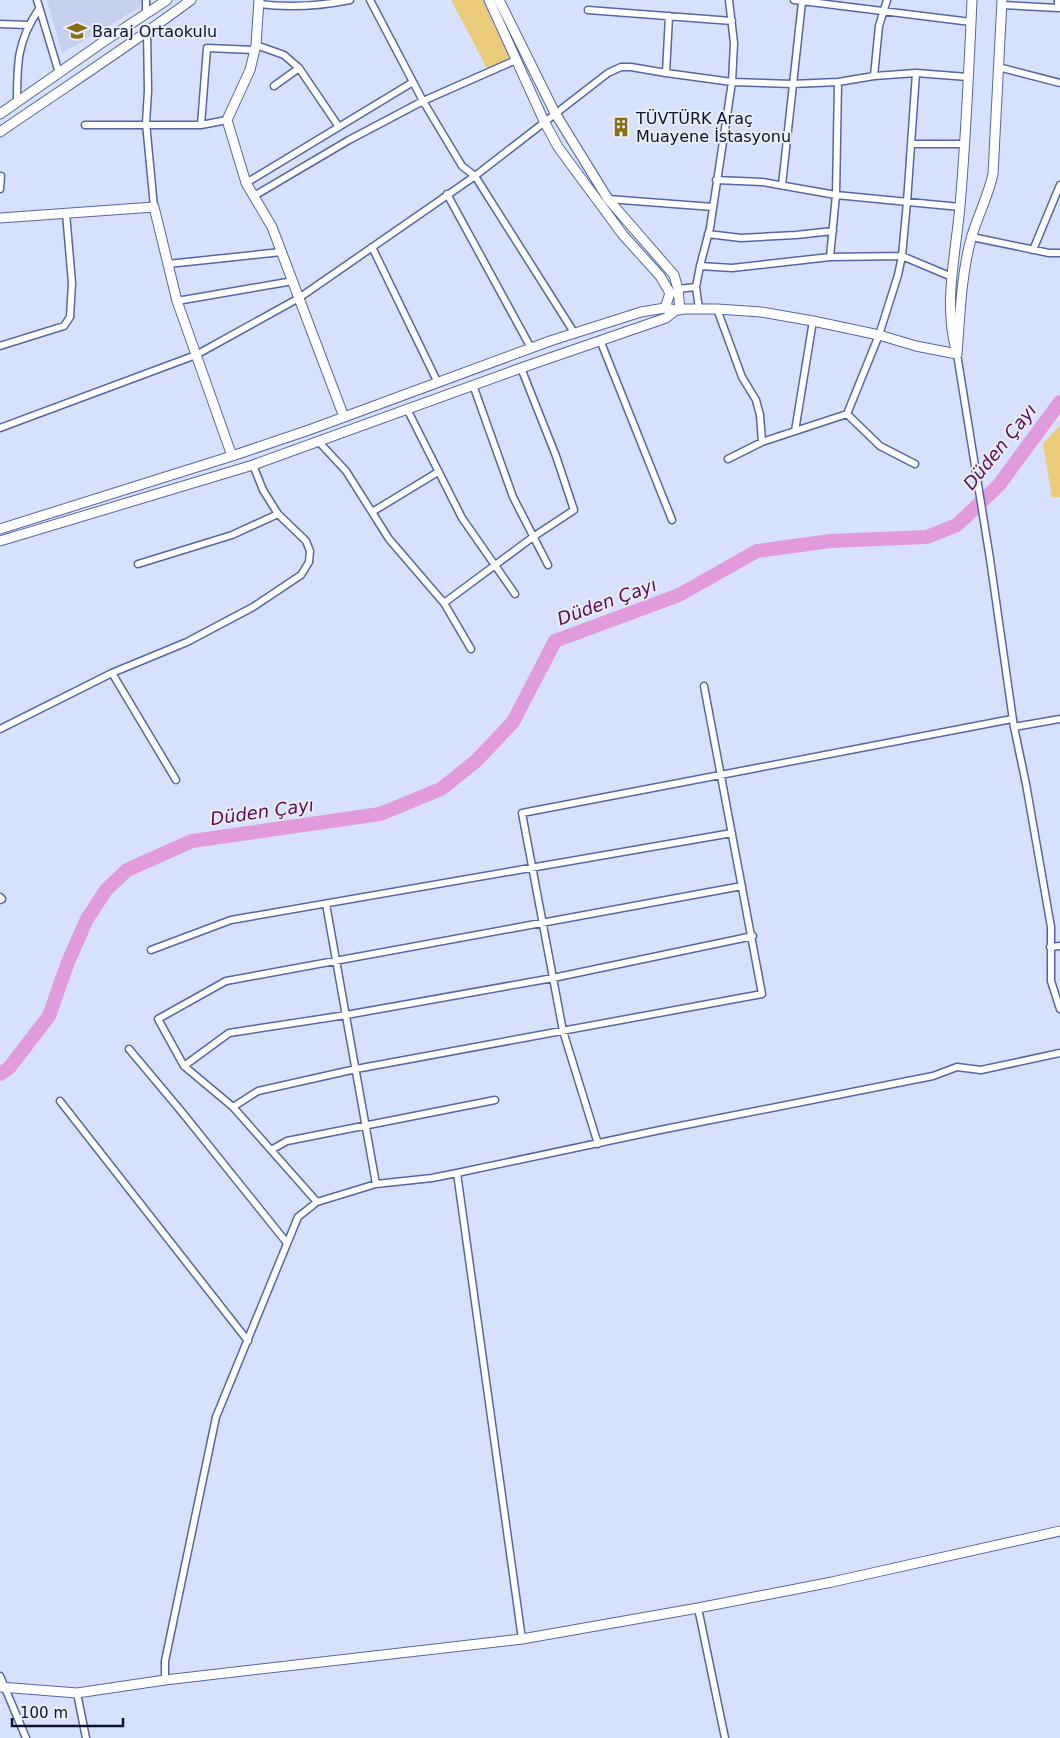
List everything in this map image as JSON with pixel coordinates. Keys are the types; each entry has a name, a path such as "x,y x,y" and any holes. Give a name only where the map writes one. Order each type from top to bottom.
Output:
{"main road":[{"path":"0,114 167,0"},
{"path":"0,132 191,0"},
{"path":"489,0 544,121 558,147 623,235 674,291"},
{"path":"499,0 555,113 608,199 674,275 674,291 679,309"},
{"path":"957,354 951,330 952,277 965,144 972,0"},
{"path":"259,2 255,47 250,70 227,120 246,183 272,227 344,417"},
{"path":"957,354 964,277 972,238 990,191 993,174 1002,2"},
{"path":"0,218 154,207 177,301 232,456"},
{"path":"665,308 674,291"},
{"path":"0,529 232,456 531,348 641,312 665,308 761,312 813,320 879,335 916,346 957,354"},
{"path":"0,541 253,465 318,440 666,318 679,309"},
{"path":"401,396 407,409"},
{"path":"3,1688 77,1694 164,1680 522,1639 832,1582 1060,1531"}],"street":[{"path":"37,0 59,73"},
{"path":"146,0 146,14"},
{"path":"259,2 280,7 332,4 350,0"},
{"path":"370,0 423,101 462,166 474,176 575,334"},
{"path":"699,309 696,287 713,207 732,82 734,44 729,0"},
{"path":"794,0 971,22"},
{"path":"874,76 879,26 887,0"},
{"path":"1002,2 1058,8 1058,0"},
{"path":"782,185 802,2"},
{"path":"17,102 17,66 22,38 28,24 39,9"},
{"path":"588,10 732,21"},
{"path":"666,73 669,16"},
{"path":"0,24 28,24"},
{"path":"147,32 148,91 146,123 154,207"},
{"path":"201,124 207,48 255,47 284,55 299,68 339,127"},
{"path":"254,196 349,140 423,101 516,60"},
{"path":"998,66 1060,83"},
{"path":"0,428 196,355 299,298 474,176 608,73 621,67 732,82 792,84 838,82 874,76 916,73 968,77"},
{"path":"274,86 299,68"},
{"path":"728,459 762,442 847,414 879,335 902,256 916,73"},
{"path":"246,183 413,82"},
{"path":"830,257 836,195 838,82"},
{"path":"86,124 201,124 227,120"},
{"path":"912,144 965,144"},
{"path":"576,172 584,161"},
{"path":"0,189 1,176"},
{"path":"716,180 762,182 836,195 960,207"},
{"path":"1033,250 1060,185"},
{"path":"447,194 531,348"},
{"path":"608,199 713,207"},
{"path":"0,346 64,326 70,317 72,283 66,213"},
{"path":"708,234 741,238 833,231"},
{"path":"972,238 1049,253 1060,253"},
{"path":"372,247 438,383"},
{"path":"168,264 282,252"},
{"path":"700,266 732,268 830,257 902,256 952,277"},
{"path":"177,301 293,281"},
{"path":"674,291 696,287"},
{"path":"717,309 742,378 756,400 760,415 762,442"},
{"path":"796,431 813,320"},
{"path":"600,340 672,520"},
{"path":"957,354 1012,718 1026,784 1051,927 1051,980 1060,1009"},
{"path":"444,603 533,537 574,510 556,456 521,368"},
{"path":"473,385 513,497 548,565"},
{"path":"407,409 462,518 515,594"},
{"path":"847,414 880,446 915,464"},
{"path":"318,440 346,470 389,539 444,603 471,649"},
{"path":"0,729 112,673 187,642 253,607 302,575 310,562 310,551 306,541 278,514 263,490 253,465"},
{"path":"372,512 438,472"},
{"path":"138,564 232,535 278,514"},
{"path":"112,673 176,780"},
{"path":"233,1107 258,1091 356,1069 762,994 704,686"},
{"path":"598,1144 563,1031 522,813 1012,718"},
{"path":"1014,727 1060,719"},
{"path":"151,950 231,920 732,833"},
{"path":"317,1202 233,1107 184,1066 158,1018 226,981 742,886"},
{"path":"326,904 376,1184"},
{"path":"184,1066 229,1034 553,978 752,936"},
{"path":"1050,947 1060,946"},
{"path":"129,1049 287,1243"},
{"path":"164,1680 164,1661 216,1417 298,1217 317,1202 376,1184 432,1178 457,1173 933,1076 957,1067 981,1070 1060,1053"},
{"path":"270,1150 287,1141 495,1100"},
{"path":"60,1101 248,1341"},
{"path":"457,1173 522,1639"},
{"path":"698,1608 725,1738"},
{"path":"0,1676 3,1688 26,1738"},
{"path":"77,1694 86,1738"}],"shaded area":[{"name":"Baraj Ortaokulu","path":"47,0 141,0 141,4 137,9 62,53"},
{"path":"451,0 483,0 509,56 506,60 487,68"},
{"path":"1060,425 1060,497 1052,497 1043,444"}],"waterway":[{"name":"Düden Çayı","path":"0,1074 9,1068 49,1016 68,962 87,919 106,890 127,870 192,841 380,814 441,789 476,761 513,722 555,641 679,595 757,551 830,541 927,537 957,525 999,485 1060,402"}],"place":[{"name":"Baraj Ortaokulu","path":"77,31"},
{"name":"TÜVTÜRK Araç Muayene İstasyonu","path":"621,127"}]}
